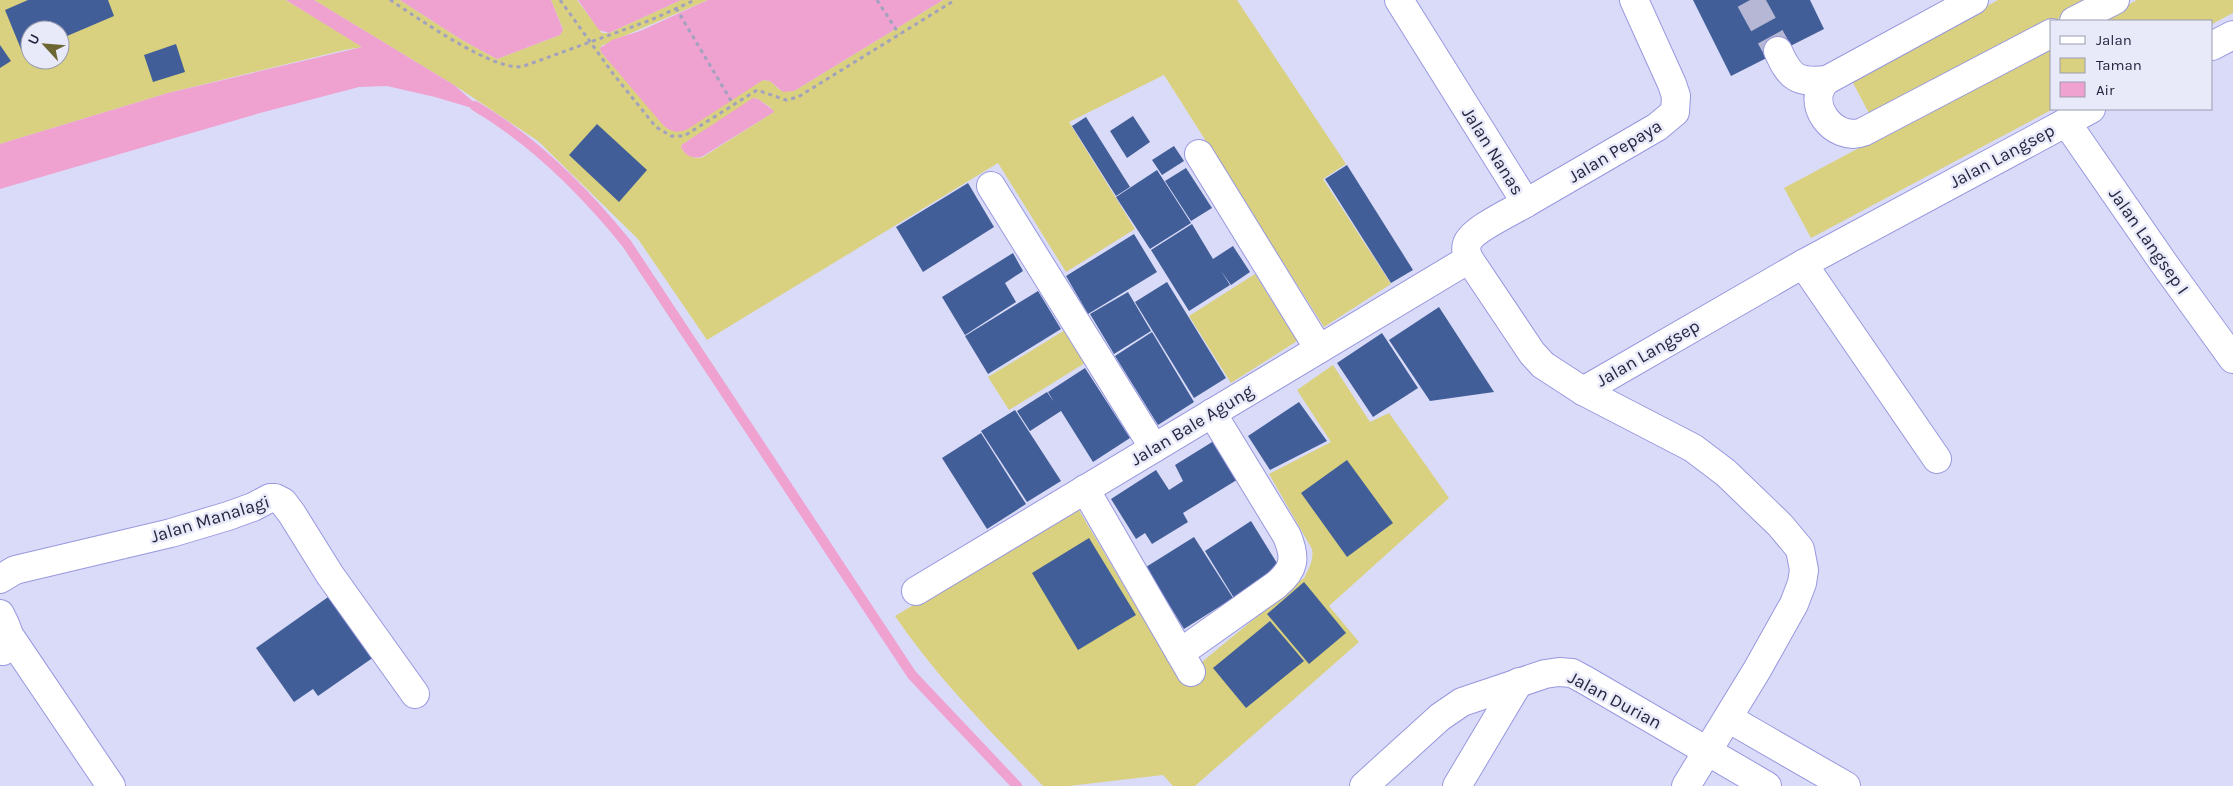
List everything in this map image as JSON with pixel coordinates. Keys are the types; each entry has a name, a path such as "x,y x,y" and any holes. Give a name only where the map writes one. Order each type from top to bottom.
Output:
{"street":[{"name":"Jalan Nanas","path":"1399,0 1526,203 1470,237 1466,250 1469,259"},
{"name":"Jalan Pepaya","path":"1526,203 1657,127 1675,112 1676,96 1672,84 1634,0"},
{"path":"1974,0 1826,80 1819,86 1817,95 1818,105 1831,126 1846,135 1855,135 2050,34"},
{"path":"2076,20 2115,0"},
{"path":"2213,45 2233,35"},
{"path":"1778,51 1784,66 1792,76 1810,82 1826,80"},
{"name":"Jalan Langsep","path":"1583,391 1803,264 2089,110"},
{"name":"Jalan Langsep I","path":"2066,122 2233,359"},
{"path":"1199,154 1318,349"},
{"path":"991,186 1154,448"},
{"path":"1469,259 1532,353 1559,377 1583,391"},
{"name":"Jalan Bale Agung","path":"916,591 1469,259"},
{"path":"1803,264 1938,459"},
{"name":"Jalan Langsep","path":"1583,391 1693,448 1726,473 1780,525 1800,549 1804,570 1794,604 1686,786"},
{"path":"1085,489 1185,662 1290,571 1293,554 1286,536 1212,413"},
{"name":"Jalan Manalagi","path":"0,579 15,570 188,528 240,512 270,498 275,498 283,502 292,514 330,576 415,694"},
{"path":"3,634 111,786"},
{"name":"Jalan Durian","path":"1364,786 1451,708 1477,696 1545,674 1559,672 1572,674 1767,786"},
{"path":"1457,786 1519,682"},
{"path":"1728,718 1846,786"}],"path":[{"path":"390,0 481,55 507,67 524,66 589,41 644,23 694,0"},
{"path":"560,0 614,75 656,127 670,136 684,136 759,89 774,97 793,99 955,0"},
{"path":"877,0 898,34"},
{"path":"676,8 733,104"}],"green space":[{"path":"0,0 286,0 363,47 344,50 168,93 0,144"},
{"path":"314,0 400,0 462,40 497,59 560,35 563,29 551,0 577,0 602,33 609,33 681,0 708,0 601,46 601,52 668,129 732,99 763,80 770,81 780,90 794,91 943,0 1237,0 1346,164 1323,179 1391,284 1324,327 1164,75 1069,122 1135,229 1066,272 998,163 707,340 638,239 538,141 454,85","holes":["756,98 774,112 703,157 693,157 682,149 681,146 683,144"]},
{"path":"1998,0 2093,0 2056,20 2050,20 2050,23 1872,119 1851,79"},
{"path":"2137,0 2233,0 2233,13 2213,23 2213,20 2099,20"},
{"path":"2050,46 2051,110 1811,238 1784,188"},
{"path":"1255,274 1297,341 1231,383 1189,316"},
{"path":"1065,330 1085,363 1009,410 988,377"},
{"path":"1333,365 1370,422 1389,413 1449,498 1329,606 1359,642 1195,786 1173,786 1163,775 1069,786 1043,786 984,725 947,683 895,616 1077,507 1180,680 1304,578 1308,571 1312,560 1312,549 1269,474 1331,442 1297,390"}],"water":[{"path":"286,0 314,0 454,85 485,112 435,97 387,86 359,87 260,113 0,189 0,144 168,93 362,47"},
{"path":"400,0 551,0 563,30 560,35 497,59 462,40"},
{"path":"578,0 681,0 609,33 599,30"},
{"path":"708,0 943,0 794,91 783,92 770,81 763,80 688,129 674,132 663,125 601,52 600,48 612,40 640,31"},
{"path":"753,98 758,99 774,112 703,156 693,157 684,152 681,146 683,144"}],"building":[{"path":"28,0 108,0 114,16 70,35 70,20 20,20 20,47 5,10"},
{"path":"1693,0 1810,0 1824,29 1731,76"},
{"path":"176,44 185,72 153,82 144,55"},
{"path":"0,45 11,61 0,68"},
{"path":"1133,116 1150,142 1127,158 1110,131"},
{"path":"1086,117 1130,187 1116,196 1072,126"},
{"path":"597,124 647,170 619,202 569,155"},
{"path":"1174,146 1184,161 1162,175 1152,160"},
{"path":"1347,165 1413,270 1391,283 1325,179"},
{"path":"1186,168 1212,208 1191,221 1165,181"},
{"path":"1157,170 1191,223 1150,249 1116,197"},
{"path":"968,183 994,227 923,272 896,227"},
{"path":"1192,224 1213,259 1233,246 1250,272 1231,285 1221,271 1230,285 1189,311 1151,250"},
{"path":"1134,234 1157,272 1088,314 1066,276"},
{"path":"1013,253 1023,271 1005,283 1016,302 965,335 942,297"},
{"path":"1167,282 1226,378 1194,398 1135,302"},
{"path":"1038,291 1061,329 988,374 965,336"},
{"path":"1128,292 1151,331 1114,354 1090,314"},
{"path":"1439,307 1494,392 1430,401 1389,340"},
{"path":"1152,332 1194,402 1158,425 1115,356"},
{"path":"1382,333 1418,388 1373,417 1337,363"},
{"path":"1085,368 1130,438 1093,462 1061,411 1030,431 1017,411 1047,392 1054,402 1048,392"},
{"path":"1299,402 1327,441 1270,470 1248,436"},
{"path":"1015,410 1061,481 1027,502 981,431"},
{"path":"981,433 1026,504 987,529 942,458"},
{"path":"1217,439 1240,478 1183,513 1188,522 1152,544 1145,533 1136,539 1111,499 1156,470 1169,490 1183,481 1175,465"},
{"path":"1347,460 1393,523 1347,557 1301,493"},
{"path":"1251,521 1280,568 1234,598 1205,551"},
{"path":"1194,537 1233,598 1184,629 1146,567"},
{"path":"1089,538 1136,615 1078,650 1032,573"},
{"path":"1304,582 1346,633 1309,664 1267,614"},
{"path":"331,595 374,657 318,696 313,689 294,702 256,648"},
{"path":"1270,621 1304,661 1246,708 1213,668"}],"waterway":[{"path":"475,106 517,135 557,168 594,205 627,244 912,675 1017,786"}],"tunnel":[{"path":"1750,0 1778,51"}]}
